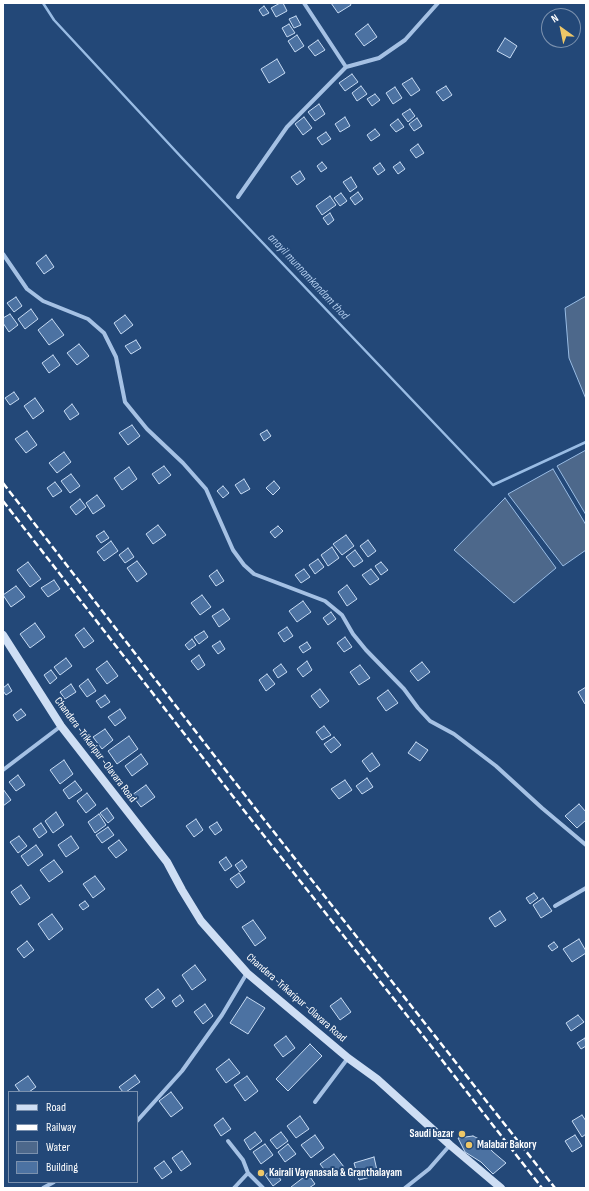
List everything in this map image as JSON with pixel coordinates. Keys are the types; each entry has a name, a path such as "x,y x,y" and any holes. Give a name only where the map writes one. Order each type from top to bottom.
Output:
{"main road":[{"name":"Chandera -Trikaripur -Olavara Road","path":"3,636 61,726 167,862 201,921 248,973 348,1058 377,1079 450,1145 501,1188"}],"street":[{"path":"304,3 346,67"},
{"path":"238,197 287,127 346,67 379,58 405,40 438,3"},
{"path":"3,254 27,289 43,301 88,319 104,334 116,356 126,402 146,429 183,463 206,489 233,550 244,565 254,574 325,601 342,615 353,634 366,650 404,689 430,721 454,734 496,766 542,808 586,845"},
{"path":"3,770 61,726"},
{"path":"555,906 586,888"},
{"path":"138,1120 182,1071 222,1015 248,973"},
{"path":"315,1102 348,1058"},
{"path":"228,1141 243,1160 248,1173 262,1188"},
{"path":"405,1188 429,1168 450,1145"},
{"path":"234,1188 248,1173"},
{"path":"43,1188 52,1183"}],"water":[{"path":"586,296 586,399 569,358 565,308"},
{"path":"586,450 586,515 557,466"},
{"path":"553,469 586,525 586,550 563,566 508,494"},
{"path":"505,498 556,568 514,603 454,550"}],"building":[{"path":"283,3 287,11 276,17 271,8"},
{"path":"331,3 350,3 351,5 338,13"},
{"path":"264,6 269,13 263,16 259,10"},
{"path":"296,16 301,25 294,28 289,19"},
{"path":"289,24 295,33 287,37 282,28"},
{"path":"368,24 377,37 364,46 355,34"},
{"path":"297,35 304,46 295,52 288,41"},
{"path":"505,38 517,46 510,58 497,51"},
{"path":"318,40 325,50 315,56 308,47"},
{"path":"277,59 285,73 269,83 261,69"},
{"path":"352,74 358,82 345,91 339,83"},
{"path":"412,78 420,90 411,96 402,84"},
{"path":"361,86 367,94 357,101 352,93"},
{"path":"446,86 452,95 443,101 436,92"},
{"path":"395,87 402,98 393,104 386,93"},
{"path":"375,94 380,100 372,106 367,99"},
{"path":"319,104 325,114 315,121 308,112"},
{"path":"410,109 415,116 408,122 402,114"},
{"path":"304,117 312,128 303,135 295,124"},
{"path":"345,117 350,126 340,132 335,124"},
{"path":"417,118 422,126 414,131 409,124"},
{"path":"398,119 404,127 396,132 390,125"},
{"path":"375,129 380,135 371,141 367,135"},
{"path":"326,132 331,139 322,145 317,138"},
{"path":"418,144 424,153 416,158 410,150"},
{"path":"322,162 327,168 321,172 317,166"},
{"path":"400,162 405,169 398,174 393,167"},
{"path":"380,163 385,170 378,175 373,168"},
{"path":"300,171 305,179 297,185 291,177"},
{"path":"351,177 357,187 350,192 343,182"},
{"path":"358,192 363,199 355,205 350,198"},
{"path":"341,193 347,201 340,206 334,198"},
{"path":"330,196 336,205 322,215 316,206"},
{"path":"330,213 334,220 328,225 323,218"},
{"path":"46,255 54,267 44,274 36,263"},
{"path":"16,297 22,306 14,312 7,303"},
{"path":"31,309 38,319 25,329 18,319"},
{"path":"10,314 18,325 9,332 3,323 3,318"},
{"path":"125,315 133,325 121,334 114,323"},
{"path":"52,319 64,335 49,345 38,330"},
{"path":"136,340 141,348 131,354 125,346"},
{"path":"79,344 89,356 77,365 67,353"},
{"path":"53,355 60,365 49,373 42,363"},
{"path":"14,392 19,399 10,405 5,398"},
{"path":"35,398 44,411 33,419 24,406"},
{"path":"72,404 79,414 70,420 64,411"},
{"path":"132,425 140,436 128,445 119,433"},
{"path":"267,430 271,436 264,441 260,434"},
{"path":"27,431 37,445 26,453 15,439"},
{"path":"64,452 71,462 57,473 49,463"},
{"path":"164,466 171,475 159,484 152,474"},
{"path":"129,467 137,479 122,490 114,478"},
{"path":"71,474 80,486 70,493 61,481"},
{"path":"244,479 250,489 241,494 235,485"},
{"path":"274,481 280,488 273,495 266,488"},
{"path":"55,482 62,491 53,497 47,488"},
{"path":"223,486 229,493 223,498 217,491"},
{"path":"97,495 105,506 93,514 86,503"},
{"path":"80,499 86,507 76,515 70,507"},
{"path":"158,525 166,535 153,544 146,534"},
{"path":"278,526 283,531 275,538 270,532"},
{"path":"104,531 109,538 101,543 96,536"},
{"path":"346,535 354,546 342,555 333,544"},
{"path":"368,540 376,551 368,557 360,546"},
{"path":"111,541 118,551 104,561 97,552"},
{"path":"332,547 339,558 328,566 321,555"},
{"path":"128,548 134,557 125,563 119,555"},
{"path":"355,550 363,561 354,567 346,557"},
{"path":"318,559 324,567 315,574 309,565"},
{"path":"137,561 147,574 137,582 127,568"},
{"path":"28,562 41,579 30,587 17,570"},
{"path":"381,562 388,570 381,575 375,566"},
{"path":"304,569 310,577 301,583 295,575"},
{"path":"371,569 379,579 370,585 362,575"},
{"path":"217,570 224,581 216,586 209,576"},
{"path":"54,580 60,589 48,597 41,588"},
{"path":"347,585 357,599 347,606 338,592"},
{"path":"16,586 25,597 11,607 3,595"},
{"path":"202,595 211,607 200,615 191,603"},
{"path":"303,601 311,612 297,622 289,611"},
{"path":"223,609 230,619 219,627 212,616"},
{"path":"331,612 336,619 328,625 323,618"},
{"path":"35,623 45,637 30,648 20,634"},
{"path":"287,627 293,636 284,642 278,633"},
{"path":"84,628 94,641 84,648 75,635"},
{"path":"204,631 208,637 199,644 194,637"},
{"path":"345,637 352,647 344,652 337,643"},
{"path":"192,639 196,645 189,650 185,645"},
{"path":"220,641 225,649 218,654 212,646"},
{"path":"307,642 311,648 303,653 299,647"},
{"path":"199,655 205,665 198,670 191,661"},
{"path":"66,658 72,666 60,675 54,667"},
{"path":"107,661 118,676 107,684 96,669"},
{"path":"307,661 312,670 303,677 297,669"},
{"path":"422,662 430,672 418,681 410,671"},
{"path":"281,664 287,672 278,678 273,670"},
{"path":"360,665 370,678 359,685 350,672"},
{"path":"51,670 57,678 50,684 44,675"},
{"path":"267,674 275,684 266,691 259,680"},
{"path":"88,679 96,691 87,697 79,686"},
{"path":"8,684 12,691 6,695 3,688"},
{"path":"71,684 76,692 65,699 60,692"},
{"path":"586,687 586,704 585,704 578,692"},
{"path":"320,689 329,701 320,708 311,696"},
{"path":"388,690 398,703 386,711 377,698"},
{"path":"105,695 110,702 101,708 96,701"},
{"path":"21,709 26,715 17,721 13,715"},
{"path":"120,709 126,718 115,726 108,717"},
{"path":"324,726 331,735 322,740 316,732"},
{"path":"105,729 113,740 102,749 93,737"},
{"path":"129,736 138,749 117,764 108,751"},
{"path":"334,737 341,745 331,753 324,744"},
{"path":"416,742 428,750 420,761 408,753"},
{"path":"372,753 380,765 370,772 362,761"},
{"path":"141,754 148,764 132,776 125,766"},
{"path":"64,760 73,774 60,784 50,770"},
{"path":"18,775 25,785 16,791 9,782"},
{"path":"367,778 373,787 362,794 356,786"},
{"path":"345,780 352,790 339,799 331,789"},
{"path":"75,781 82,790 69,799 63,790"},
{"path":"146,785 155,797 141,807 132,795"},
{"path":"3,789 11,800 3,806"},
{"path":"87,793 96,805 86,813 77,801"},
{"path":"579,804 586,812 586,820 577,828 565,816"},
{"path":"107,808 114,818 108,823 100,813"},
{"path":"56,812 64,825 53,833 45,821"},
{"path":"99,814 106,825 95,833 88,822"},
{"path":"196,819 203,830 194,837 186,826"},
{"path":"217,822 222,830 215,835 209,827"},
{"path":"41,823 47,832 39,838 33,829"},
{"path":"108,827 114,835 102,843 96,835"},
{"path":"19,836 27,846 18,853 10,842"},
{"path":"71,836 79,848 66,857 58,845"},
{"path":"119,840 127,850 116,858 108,848"},
{"path":"36,845 43,855 28,866 21,856"},
{"path":"226,857 232,866 225,871 219,862"},
{"path":"54,860 63,872 49,882 40,870"},
{"path":"242,860 247,867 240,872 235,865"},
{"path":"239,873 245,882 237,888 230,879"},
{"path":"95,876 105,889 93,898 83,884"},
{"path":"21,885 30,898 20,905 11,892"},
{"path":"534,893 538,898 530,904 526,898"},
{"path":"543,898 552,911 541,918 533,905"},
{"path":"85,901 89,906 83,910 79,905"},
{"path":"500,911 506,920 495,927 489,918"},
{"path":"52,914 63,929 49,940 38,924"},
{"path":"253,920 266,938 255,946 242,927"},
{"path":"579,939 586,953 572,962 563,949"},
{"path":"27,941 34,950 24,958 17,949"},
{"path":"554,942 558,947 552,951 548,946"},
{"path":"195,965 206,980 192,990 182,975"},
{"path":"158,989 165,998 152,1008 145,999"},
{"path":"180,995 184,1001 176,1007 172,1001"},
{"path":"247,997 265,1008 248,1034 230,1023"},
{"path":"341,998 351,1012 340,1020 330,1006"},
{"path":"205,1004 213,1016 203,1024 194,1012"},
{"path":"578,1015 584,1022 571,1031 566,1023"},
{"path":"286,1036 295,1048 283,1057 274,1045"},
{"path":"585,1038 586,1046 581,1049 577,1043"},
{"path":"310,1044 322,1056 288,1091 276,1079"},
{"path":"229,1059 240,1073 226,1083 216,1069"},
{"path":"135,1075 140,1082 127,1091 122,1091 119,1087"},
{"path":"28,1076 36,1087 30,1091 19,1091 15,1085"},
{"path":"247,1076 258,1091 245,1101 234,1085"},
{"path":"171,1092 183,1108 171,1117 159,1101"},
{"path":"582,1115 586,1121 586,1134 582,1137 572,1121"},
{"path":"300,1116 309,1129 296,1138 287,1126"},
{"path":"223,1118 231,1129 221,1136 214,1125"},
{"path":"255,1132 262,1141 250,1150 244,1140"},
{"path":"281,1132 288,1141 277,1149 270,1140"},
{"path":"315,1135 324,1148 311,1158 301,1145"},
{"path":"575,1135 582,1146 572,1152 565,1141"},
{"path":"473,1136 483,1141 506,1163 493,1174 481,1162 465,1152 458,1138"},
{"path":"265,1144 273,1155 261,1164 253,1152"},
{"path":"288,1144 296,1154 285,1162 278,1152"},
{"path":"182,1151 191,1164 181,1171 172,1158"},
{"path":"334,1154 344,1167 330,1177 320,1164"},
{"path":"374,1157 378,1175 359,1180 354,1163"},
{"path":"164,1161 172,1172 162,1179 154,1168"},
{"path":"273,1169 281,1180 273,1186 265,1175"},
{"path":"308,1174 315,1184 309,1188 291,1187"}],"waterway":[{"name":"anayil munnamkandam thod","path":"43,3 54,20 183,159 493,485 586,442"}],"railway":[{"path":"3,483 255,808 555,1188"},
{"path":"3,501 246,813 542,1188"}],"place":[{"name":"Saudi bazar","path":"462,1134"},
{"name":"Malabar Bakory","path":"469,1145"},
{"name":"Kairali Vayanasala & Granthalayam","path":"261,1173"}]}
